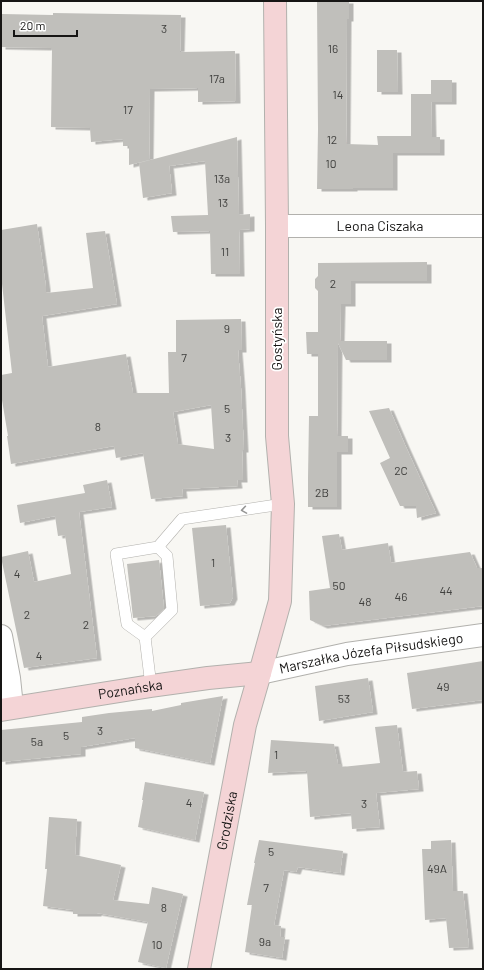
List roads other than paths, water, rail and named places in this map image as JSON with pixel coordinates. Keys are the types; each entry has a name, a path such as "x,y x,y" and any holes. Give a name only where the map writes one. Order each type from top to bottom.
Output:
{"main road":[{"name":"Gostyńska","path":"260,673 280,601 283,504 277,436 277,226 274,1"},
{"name":"Poznańska","path":"7,708 150,686 260,673"},
{"name":"Grodziska","path":"199,969 245,725 260,673"}],"street":[{"name":"Leona Ciszaka","path":"277,226 483,226"},
{"name":"Marszałka Józefa Piłsudskiego","path":"260,673 347,654 483,635"},
{"path":"1,636 9,678 7,708"}],"lane":[{"path":"150,686 145,637 127,624 116,554 158,547 182,519 283,504"},
{"path":"145,637 172,610 167,556 158,547"}]}
